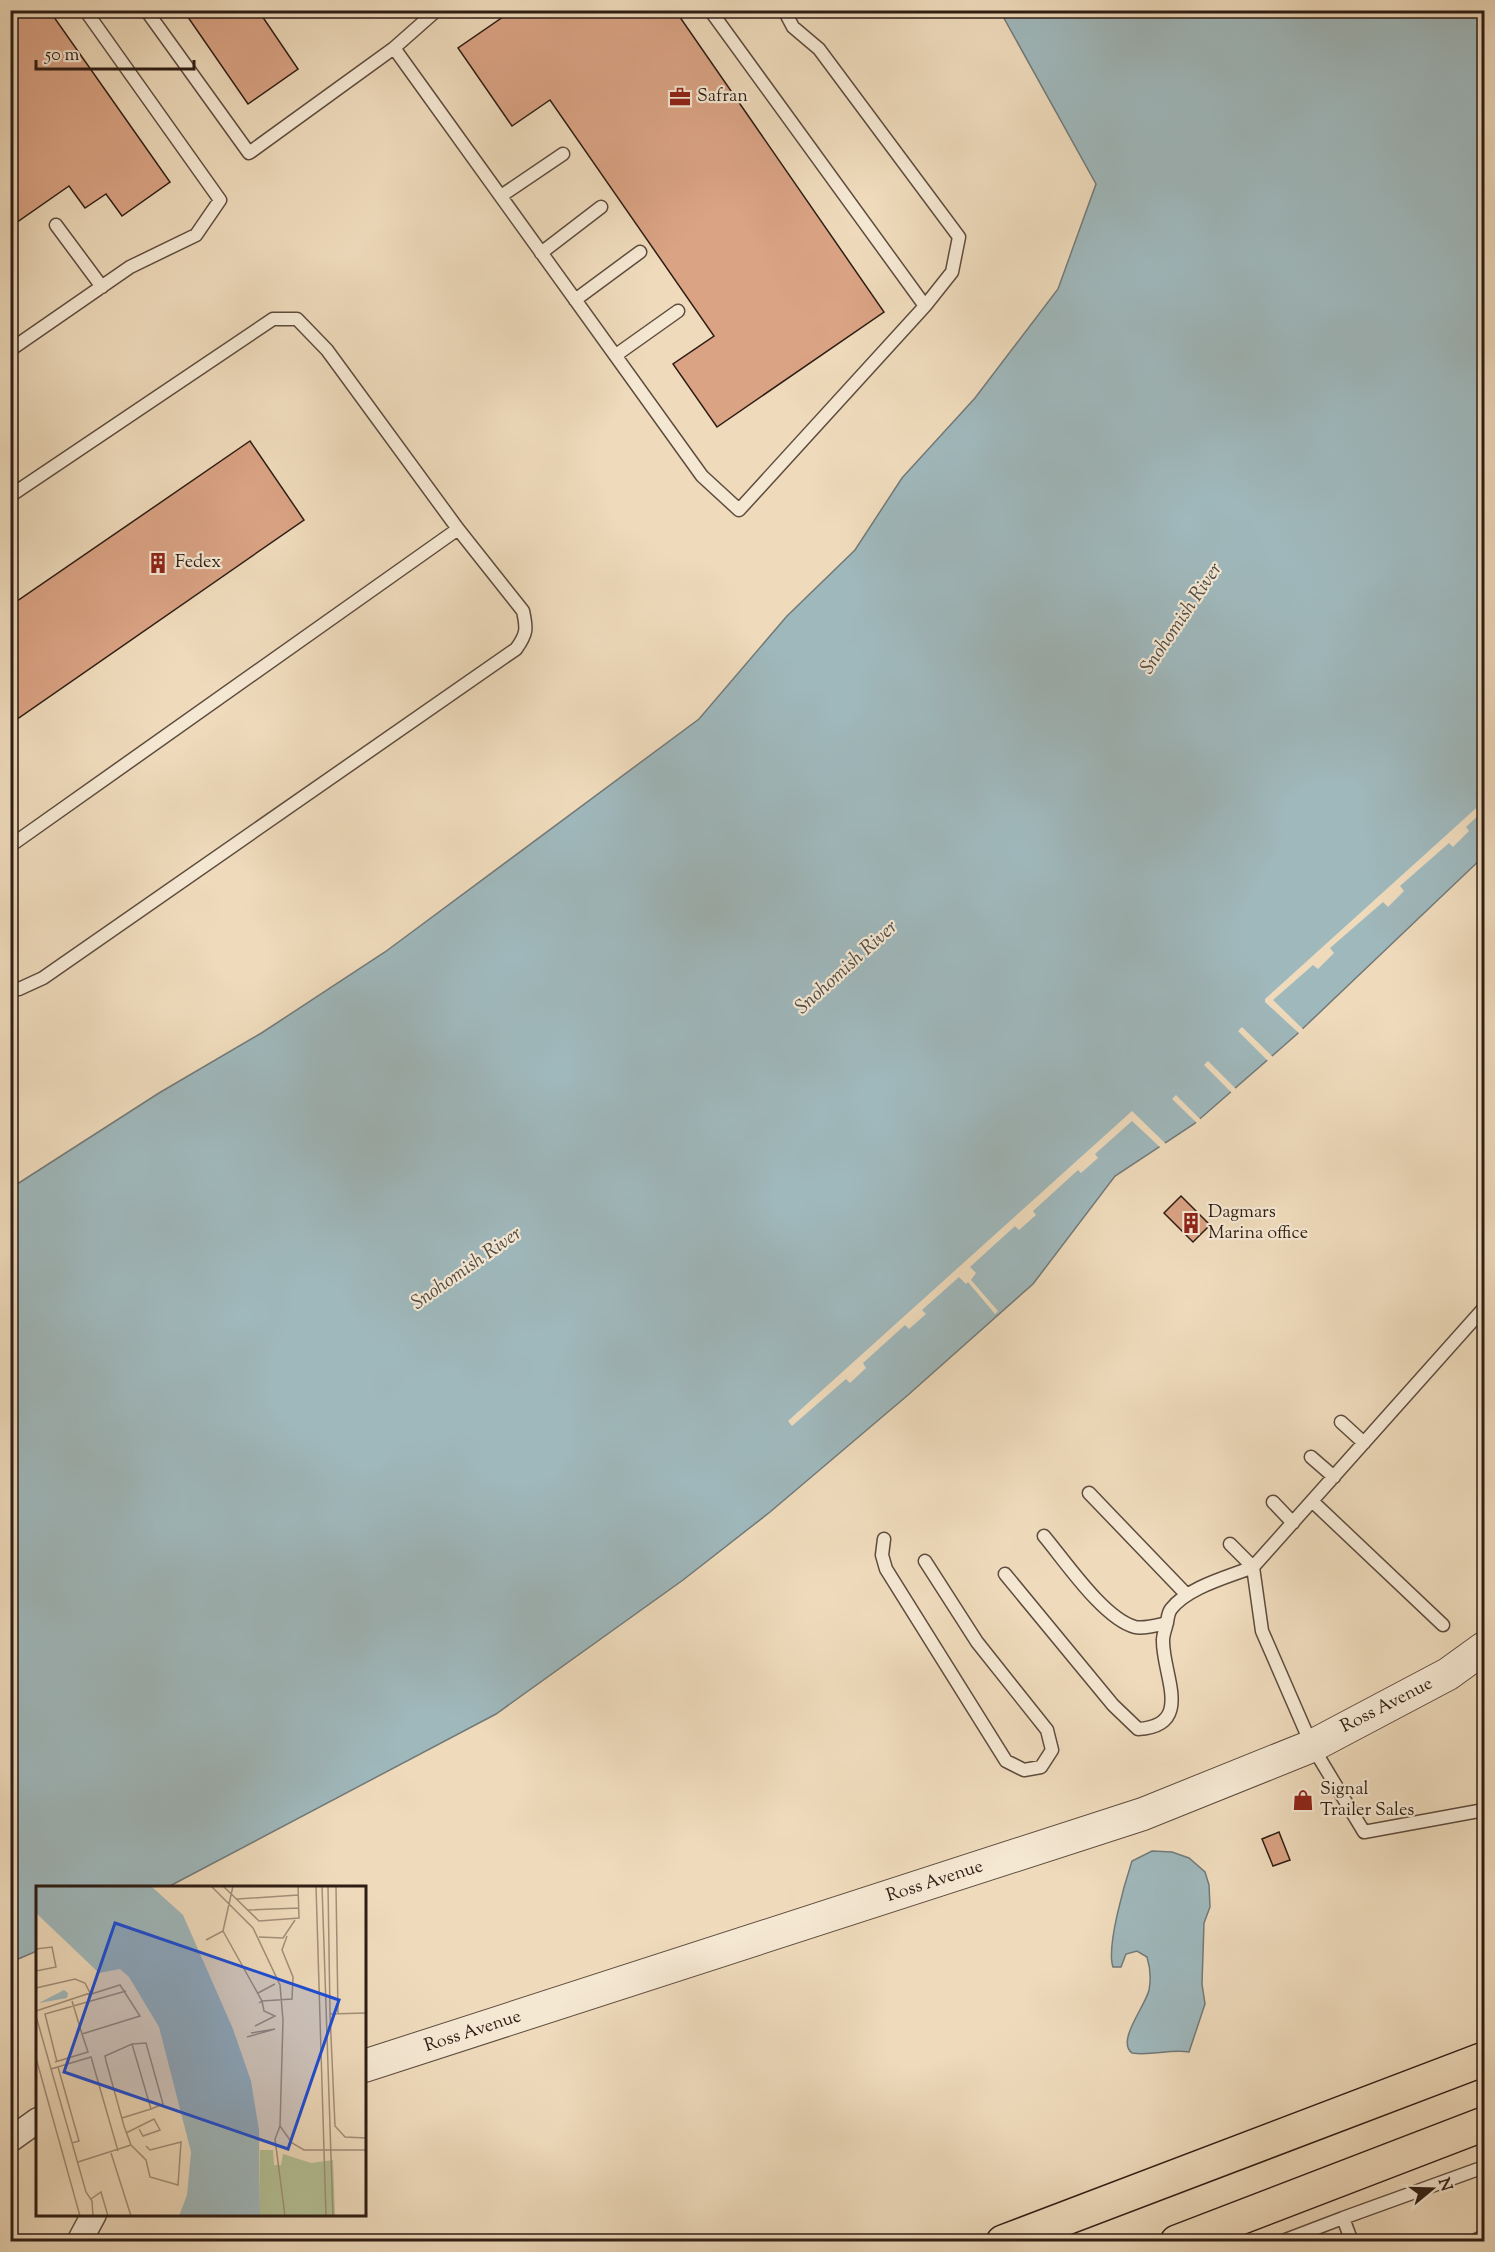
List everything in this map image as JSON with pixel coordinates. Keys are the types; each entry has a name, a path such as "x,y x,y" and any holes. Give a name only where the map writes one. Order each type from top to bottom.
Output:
{"highway":[{"path":"1003,2241 1485,2059"},
{"path":"1177,2241 1485,2124"}],"street":[{"name":"Ross Avenue","path":"366,2065 1143,1814 1312,1746 1448,1674 1485,1648"},
{"path":"10,2140 36,2121"},
{"path":"79,2241 93,2216"}],"lane":[{"path":"10,350 130,267 196,235 220,200 85,10"},
{"path":"146,10 249,153 394,48 437,10"},
{"path":"710,10 925,306"},
{"path":"394,48 702,476 739,510 925,306 952,272 959,237 819,49 793,27 784,10"},
{"path":"501,196 563,154"},
{"path":"541,253 601,207"},
{"path":"56,225 102,286"},
{"path":"575,300 640,252"},
{"path":"616,355 678,311"},
{"path":"10,496 273,319 297,319 327,350 458,529 523,611 526,624 525,637 516,649 43,978 19,989 10,988"},
{"path":"10,846 458,529"},
{"path":"1005,1574 1113,1705 1138,1729 1153,1728 1167,1718 1171,1707 1173,1688 1167,1669 1163,1639 1169,1611 1186,1594 1254,1567 1485,1308"},
{"path":"1341,1422 1364,1443"},
{"path":"1311,1457 1334,1477"},
{"path":"1089,1493 1186,1594"},
{"path":"1312,1501 1443,1625"},
{"path":"1273,1502 1293,1522"},
{"path":"1044,1536 1119,1621 1138,1628 1167,1623"},
{"path":"884,1539 882,1555 886,1569 1006,1761 1024,1770 1041,1767 1052,1750 1047,1730 977,1642 925,1561"},
{"path":"1230,1544 1254,1567 1262,1631 1312,1746 1364,1832 1485,1810"},
{"path":"1281,2241 1485,2167"},
{"path":"1343,2218 1353,2241"},
{"path":"1472,2241 1485,2236"}],"water":[{"name":"Snohomish River","path":"1000,11 1484,11 1484,856 1296,1035 1194,1124 1115,1176 1033,1284 908,1395 770,1512 683,1580 496,1714 170,1886 36,1886 36,1951 11,1962 11,1188 159,1093 263,1032 385,952 699,719 787,616 855,550 902,478 975,398 1058,289 1096,184"},
{"path":"1152,1851 1172,1852 1189,1858 1205,1872 1209,1885 1210,1907 1204,1923 1202,1984 1205,2004 1189,2052 1132,2053 1128,2048 1127,2040 1149,1990 1148,1961 1147,1957 1137,1951 1126,1954 1121,1967 1113,1967 1114,1930 1132,1861"}],"pier":[{"path":"1484,801 1484,810 1466,827 1469,831 1453,847 1449,843 1400,886 1404,891 1388,907 1383,902 1330,948 1334,953 1318,969 1313,965 1273,1000 1305,1031 1301,1035 1265,1002 1265,999"},
{"path":"1242,1027 1274,1058 1269,1062 1238,1031"},
{"path":"1208,1061 1237,1090 1233,1094 1204,1065"},
{"path":"1176,1095 1202,1121 1198,1124 1172,1099"},
{"path":"1132,1111 1167,1145 1162,1149 1132,1121 1095,1154 1098,1158 1081,1173 1078,1170 1033,1211 1036,1215 1019,1230 1015,1226 970,1267 976,1273 971,1280 998,1311 995,1314 968,1282 966,1284 959,1277 922,1310 926,1314 909,1329 905,1325 863,1363 866,1368 850,1383 846,1379 792,1426 788,1421"}],"building":[{"path":"10,10 49,10 170,182 122,216 106,194 85,208 69,186 10,227"},
{"path":"183,10 258,10 298,69 248,104"},
{"path":"513,10 675,10 884,312 717,427 673,364 714,336 550,100 512,126 458,48"},
{"name":"Fedex","path":"250,441 304,520 10,724 10,606"},
{"name":"Dagmars Marina office","path":"1181,1196 1210,1225 1193,1242 1164,1213"},
{"path":"1279,1832 1290,1860 1273,1866 1262,1839"}],"place":[{"name":"Safran","path":"680,97"},
{"name":"Fedex","path":"158,563"},
{"name":"Dagmars Marina office","path":"1191,1223"},
{"name":"Signal Trailer Sales","path":"1303,1800"}]}
